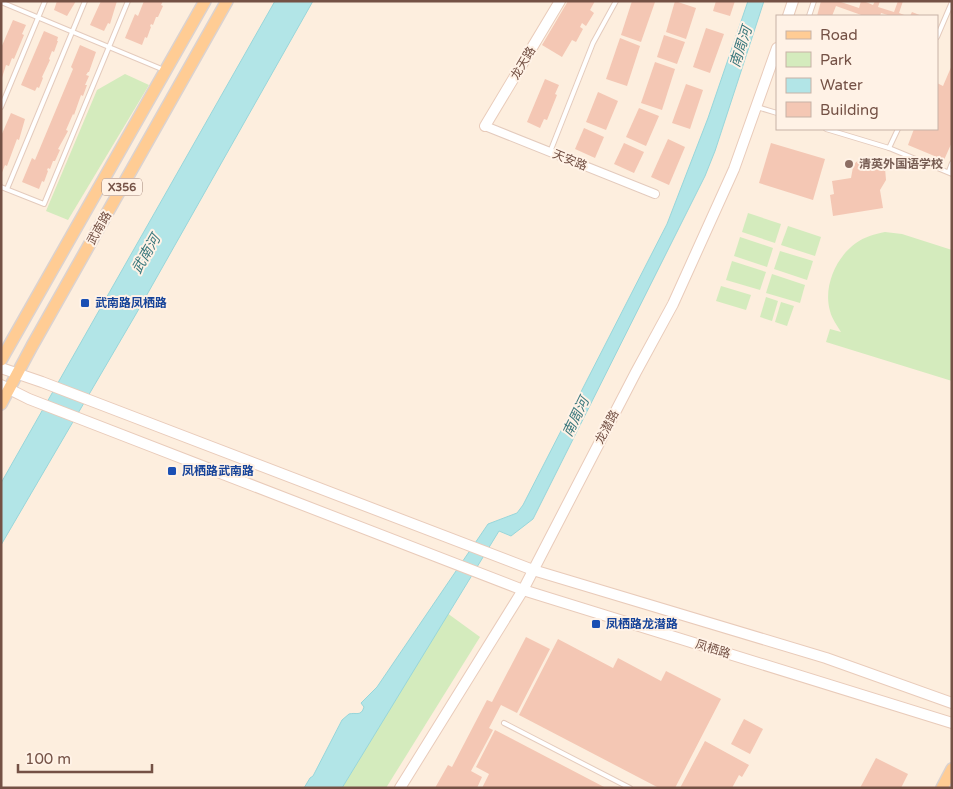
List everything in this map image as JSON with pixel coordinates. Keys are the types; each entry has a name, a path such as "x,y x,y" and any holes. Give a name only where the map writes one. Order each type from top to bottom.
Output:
{"main road":[{"name":"武南路","path":"1,360 205,1"},
{"name":"武南路","path":"1,404 5,387 17,374 227,1"},
{"name":"龙天路","path":"485,126 560,1"},
{"path":"788,15 793,1"},
{"name":"龙潜路","path":"400,788 523,590 636,372 674,304 734,169 776,51"},
{"path":"1,344 31,308"},
{"path":"1,368 17,374"},
{"name":"凤栖路","path":"17,374 95,402 533,570 826,658 952,703"},
{"name":"凤栖路","path":"5,387 29,399 455,562 523,590 952,723"},
{"path":"942,788 952,769"}],"street":[{"name":"天安路","path":"485,126 655,194"}],"lane":[{"path":"1,107 45,1"},
{"path":"7,189 85,1"},
{"path":"1,187 44,204 128,1"},
{"path":"550,152 593,43 616,1"},
{"path":"809,15 814,1"},
{"path":"1,2 166,70"},
{"path":"938,35 952,2"},
{"path":"756,107 776,113"},
{"path":"829,130 889,148 950,172 952,163"},
{"path":"889,148 898,130"},
{"path":"504,723 630,788"}],"green space":[{"path":"125,74 149,85 68,220 46,211 97,90"},
{"path":"748,213 781,224 775,243 742,232"},
{"path":"788,226 821,237 815,256 781,245"},
{"path":"885,232 902,234 952,250 952,381 826,342 830,329 841,332 832,317 828,302 830,283 837,264 849,249 862,239"},
{"path":"740,237 773,248 767,267 734,256"},
{"path":"780,251 813,261 807,280 774,269"},
{"path":"732,261 766,272 760,290 726,280"},
{"path":"772,274 805,285 800,303 766,293"},
{"path":"721,286 751,295 746,310 716,301"},
{"path":"766,297 778,301 772,321 760,317"},
{"path":"781,302 794,306 787,326 775,322"},
{"path":"447,613 480,637 386,788 342,788"}],"water":[{"name":"武南河","path":"275,1 313,1 136,314 1,545 1,483"},
{"name":"南周河","path":"748,1 764,1 705,176 533,519 511,536 499,531 342,788 304,788 313,776 342,720 349,714 361,712 364,707 361,703 377,687 488,524 517,513 523,505 667,224 708,118"}],"building":[{"path":"57,1 76,1 67,16 54,10"},
{"path":"101,1 117,1 110,24 108,23 104,31 90,25"},
{"path":"144,1 163,1 161,5 163,6 153,25 151,24 147,38 145,37 142,45 125,38 135,14 138,16"},
{"path":"568,1 595,1 590,10 594,13 586,26 582,23 580,27 583,29 576,42 572,40 562,57 542,45"},
{"path":"632,1 655,2 641,42 621,35"},
{"path":"675,1 696,8 686,39 666,32"},
{"path":"716,1 735,1 730,16 713,11"},
{"path":"821,1 842,1 859,8 861,1 867,1 873,5 875,1 880,1 878,7 894,12 898,1 903,1 899,13 904,15 881,13 880,15 861,15 836,6 832,15 817,15"},
{"path":"13,20 26,25 14,59 12,58 9,66 6,65 1,81 1,48"},
{"path":"706,28 724,34 710,73 693,67"},
{"path":"44,31 58,37 58,41 54,52 52,51 39,88 37,87 35,91 21,85"},
{"path":"664,35 685,42 677,64 657,57"},
{"path":"620,38 640,46 627,86 606,79"},
{"path":"80,45 96,52 89,72 86,75 89,76 85,85 87,85 66,130 68,131 58,149 60,150 55,161 53,161 50,169 48,168 44,182 42,181 39,189 22,182 32,158 35,160 73,69 71,67"},
{"path":"655,62 675,69 662,110 641,103"},
{"path":"952,65 952,142 944,160 908,145 914,130 938,130 938,84 943,86"},
{"path":"545,79 559,85 547,120 544,119 540,128 527,122"},
{"path":"686,84 703,90 690,129 672,123"},
{"path":"598,92 618,101 606,130 586,122"},
{"path":"639,108 659,116 646,146 626,137"},
{"path":"11,113 25,119 19,140 17,139 7,166 5,165 1,175 1,136"},
{"path":"584,128 604,137 595,158 575,149"},
{"path":"668,139 685,147 669,185 651,177"},
{"path":"624,143 644,152 634,173 614,164"},
{"path":"771,143 825,159 813,200 759,183"},
{"path":"866,157 878,159 885,168 886,180 880,190 883,208 833,216 830,195 834,194 832,181 851,178 856,162"},
{"path":"526,637 550,649 517,713 501,705 489,728 493,730 471,771 482,777 477,788 435,788 448,765 452,767 487,700 492,702"},
{"path":"558,639 613,668 618,658 661,681 666,671 721,699 675,788 659,788 519,715"},
{"path":"744,719 763,729 750,754 731,744"},
{"path":"495,730 606,788 482,788 489,774 476,767"},
{"path":"705,741 749,765 742,777 739,775 732,788 680,788"},
{"path":"876,758 908,774 901,788 860,788"}],"place":[{"name":"清英外国语学校","path":"849,164"},
{"name":"武南路凤栖路","path":"85,303"},
{"name":"凤栖路武南路","path":"172,471"},
{"name":"凤栖路龙潜路","path":"596,624"}]}
